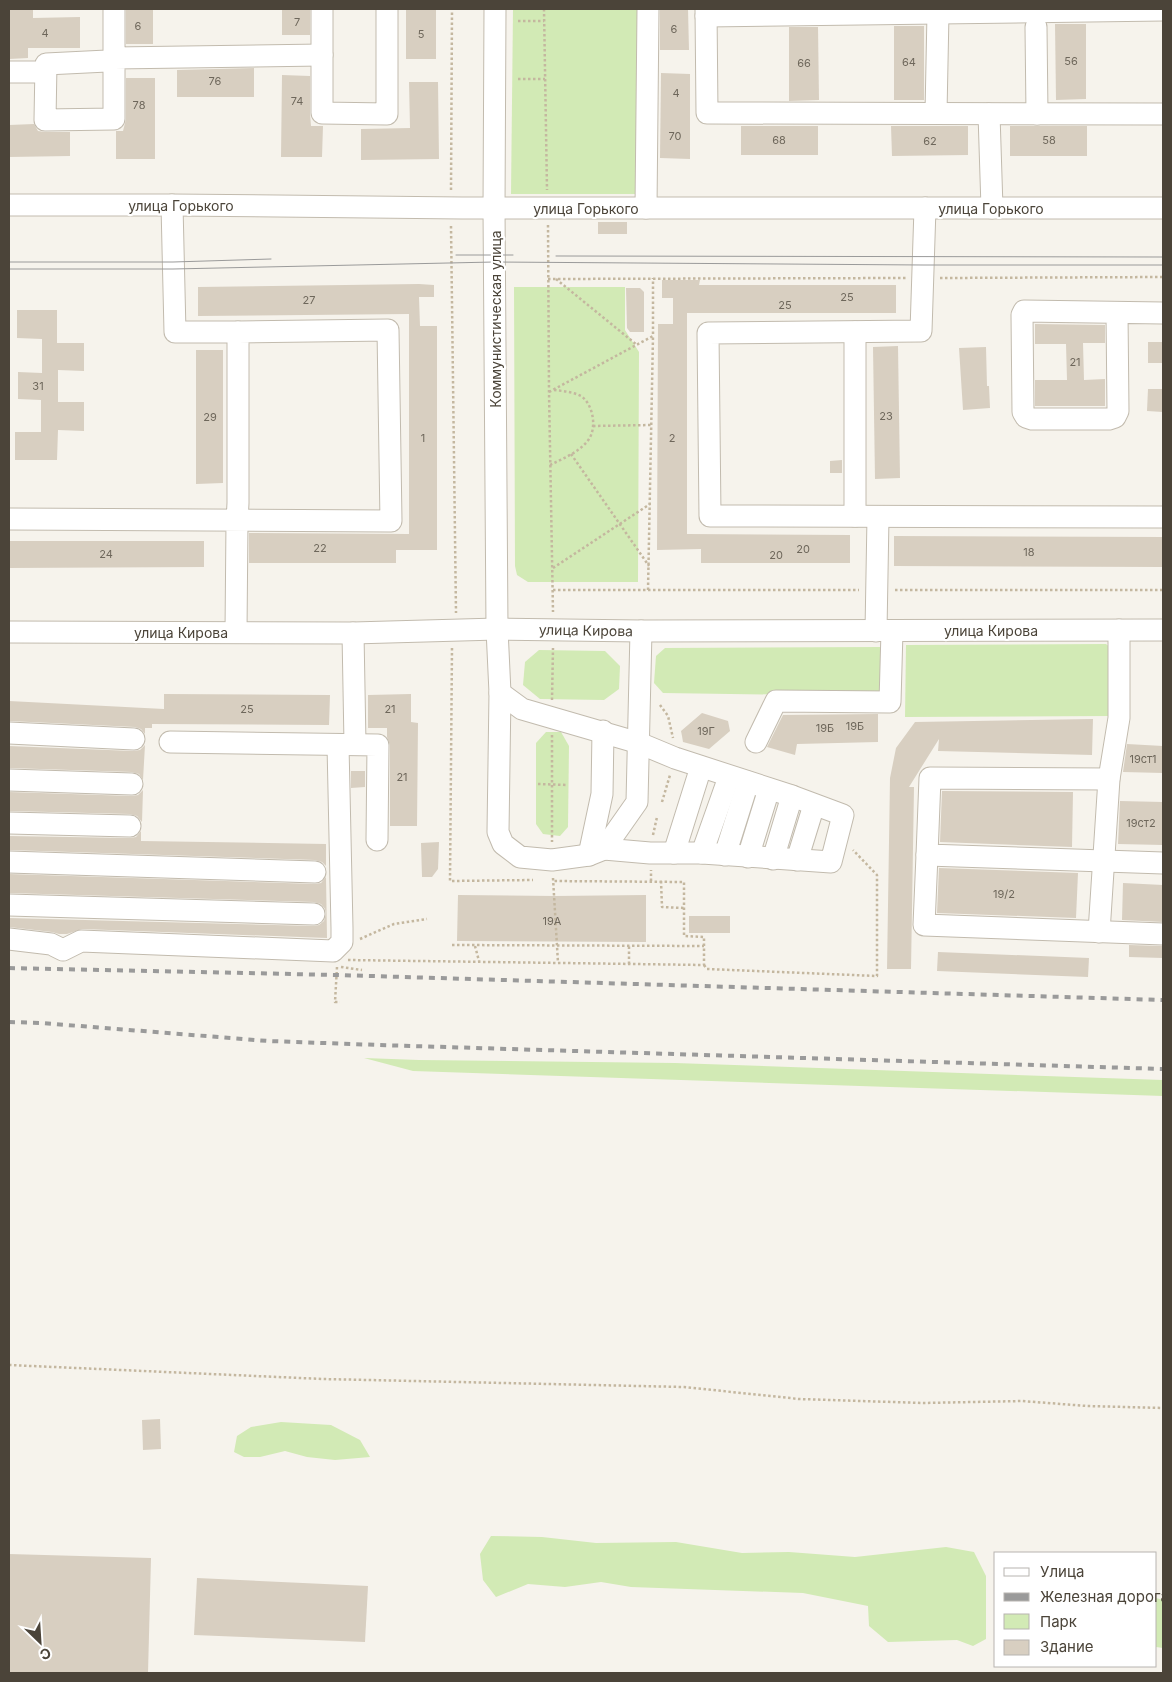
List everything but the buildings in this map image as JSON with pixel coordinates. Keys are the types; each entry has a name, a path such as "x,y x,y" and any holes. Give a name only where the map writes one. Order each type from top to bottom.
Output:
{"street":[{"path":"114,9 114,58 114,119 45,120 46,64 107,62 114,58 322,55"},
{"path":"322,9 322,113 387,114 387,9"},
{"name":"Коммунистическая улица","path":"495,9 494,208 497,629 500,693 498,832 503,844 520,857 552,860 597,852 702,853 831,862 838,835"},
{"path":"646,208 648,9"},
{"path":"1163,10 938,13 706,12 707,113 1163,114"},
{"path":"936,113 938,13"},
{"path":"1036,27 1037,114"},
{"path":"9,72 46,72"},
{"path":"989,114 992,208"},
{"name":"улица Горького","path":"9,205 451,208 1163,208"},
{"path":"9,519 391,521 388,330 175,332 172,205"},
{"path":"925,208 921,331 708,333 710,516 1163,517"},
{"path":"1117,313 1118,411 1115,417 1109,419 1032,419 1026,416 1023,412 1022,315 1024,311 1163,313"},
{"path":"236,632 238,332"},
{"path":"855,332 856,516"},
{"path":"756,742 776,701 890,702 884,631 877,590 878,517"},
{"name":"улица Кирова","path":"9,632 354,633 497,629 641,631 1163,630"},
{"path":"1098,932 1110,780 1118,718 1119,630"},
{"path":"597,852 637,802 641,631"},
{"path":"9,939 51,944 63,950 81,941 335,959 342,942 347,745 354,633"},
{"path":"500,693 522,709 552,716 639,743 675,758 792,796 843,815 838,835"},
{"path":"597,852 602,794 603,732"},
{"path":"9,734 134,739"},
{"path":"170,742 378,745 377,840"},
{"path":"674,853 701,767"},
{"path":"1110,780 930,778 924,925 1163,934"},
{"path":"702,853 739,779"},
{"path":"725,855 739,779"},
{"path":"9,780 132,784"},
{"path":"748,857 769,789"},
{"path":"773,859 792,796"},
{"path":"797,860 814,805"},
{"path":"9,822 130,826"},
{"path":"927,855 1163,864"},
{"path":"9,862 315,872"},
{"path":"9,905 314,914"}],"path":[{"path":"452,9 451,269 457,604 452,650 450,881 533,880"},
{"path":"544,9 553,568 552,860 558,963"},
{"path":"518,21 544,21"},
{"path":"518,80 545,79"},
{"path":"548,278 1163,277"},
{"path":"554,278 637,345"},
{"path":"648,590 653,278"},
{"path":"549,392 653,336"},
{"path":"550,465 580,448 590,438 593,426 592,412 583,397 569,392 553,390"},
{"path":"593,426 651,425"},
{"path":"571,454 648,566"},
{"path":"553,568 650,504"},
{"path":"553,590 1163,590"},
{"path":"538,784 567,785"},
{"path":"335,959 704,965 707,969 877,976 878,875 838,835"},
{"path":"553,881 684,882 684,936 704,937 704,965"},
{"path":"661,881 662,908 684,908"},
{"path":"354,943 394,924 427,919"},
{"path":"452,945 704,946"},
{"path":"475,946 479,962"},
{"path":"629,946 629,964"},
{"path":"335,959 362,970"},
{"path":"335,959 336,1002 340,1002"},
{"path":"9,1365 323,1379 684,1387 799,1399 923,1403 1022,1401 1087,1406 1163,1408"}],"green space":[{"path":"513,9 640,9 640,194 511,194"},
{"path":"514,287 625,287 625,330 639,352 638,582 528,582 517,575 515,566"},
{"path":"1106,644 1112,649 1111,716 905,717 906,645"},
{"path":"880,647 880,696 663,693 654,683 656,656 665,648"},
{"path":"539,650 605,651 620,666 619,689 604,700 540,699 523,685 525,662"},
{"path":"546,732 561,732 569,746 568,827 560,836 543,834 536,824 536,743"},
{"path":"364,1058 675,1063 1163,1080 1163,1096 413,1071"},
{"path":"281,1422 331,1425 360,1440 370,1457 335,1460 307,1457 285,1451 260,1457 244,1457 234,1452 237,1436 251,1427"},
{"path":"491,1536 542,1537 596,1543 676,1542 742,1553 789,1552 855,1557 946,1547 974,1552 986,1576 986,1639 973,1646 957,1640 888,1642 869,1626 868,1606 803,1593 631,1587 601,1582 565,1587 528,1584 496,1597 483,1580 480,1554"},
{"path":"1157,1598 1163,1600 1163,1648 1157,1647"}],"tram line":[{"path":"456,255 513,255"},
{"path":"556,256 1163,257"},
{"path":"9,262 173,262 271,259"},
{"path":"9,269 173,269 494,262 1163,265"}],"railway":[{"path":"9,968 338,975 1163,1000"},
{"path":"9,1022 268,1041 1163,1069"}]}
